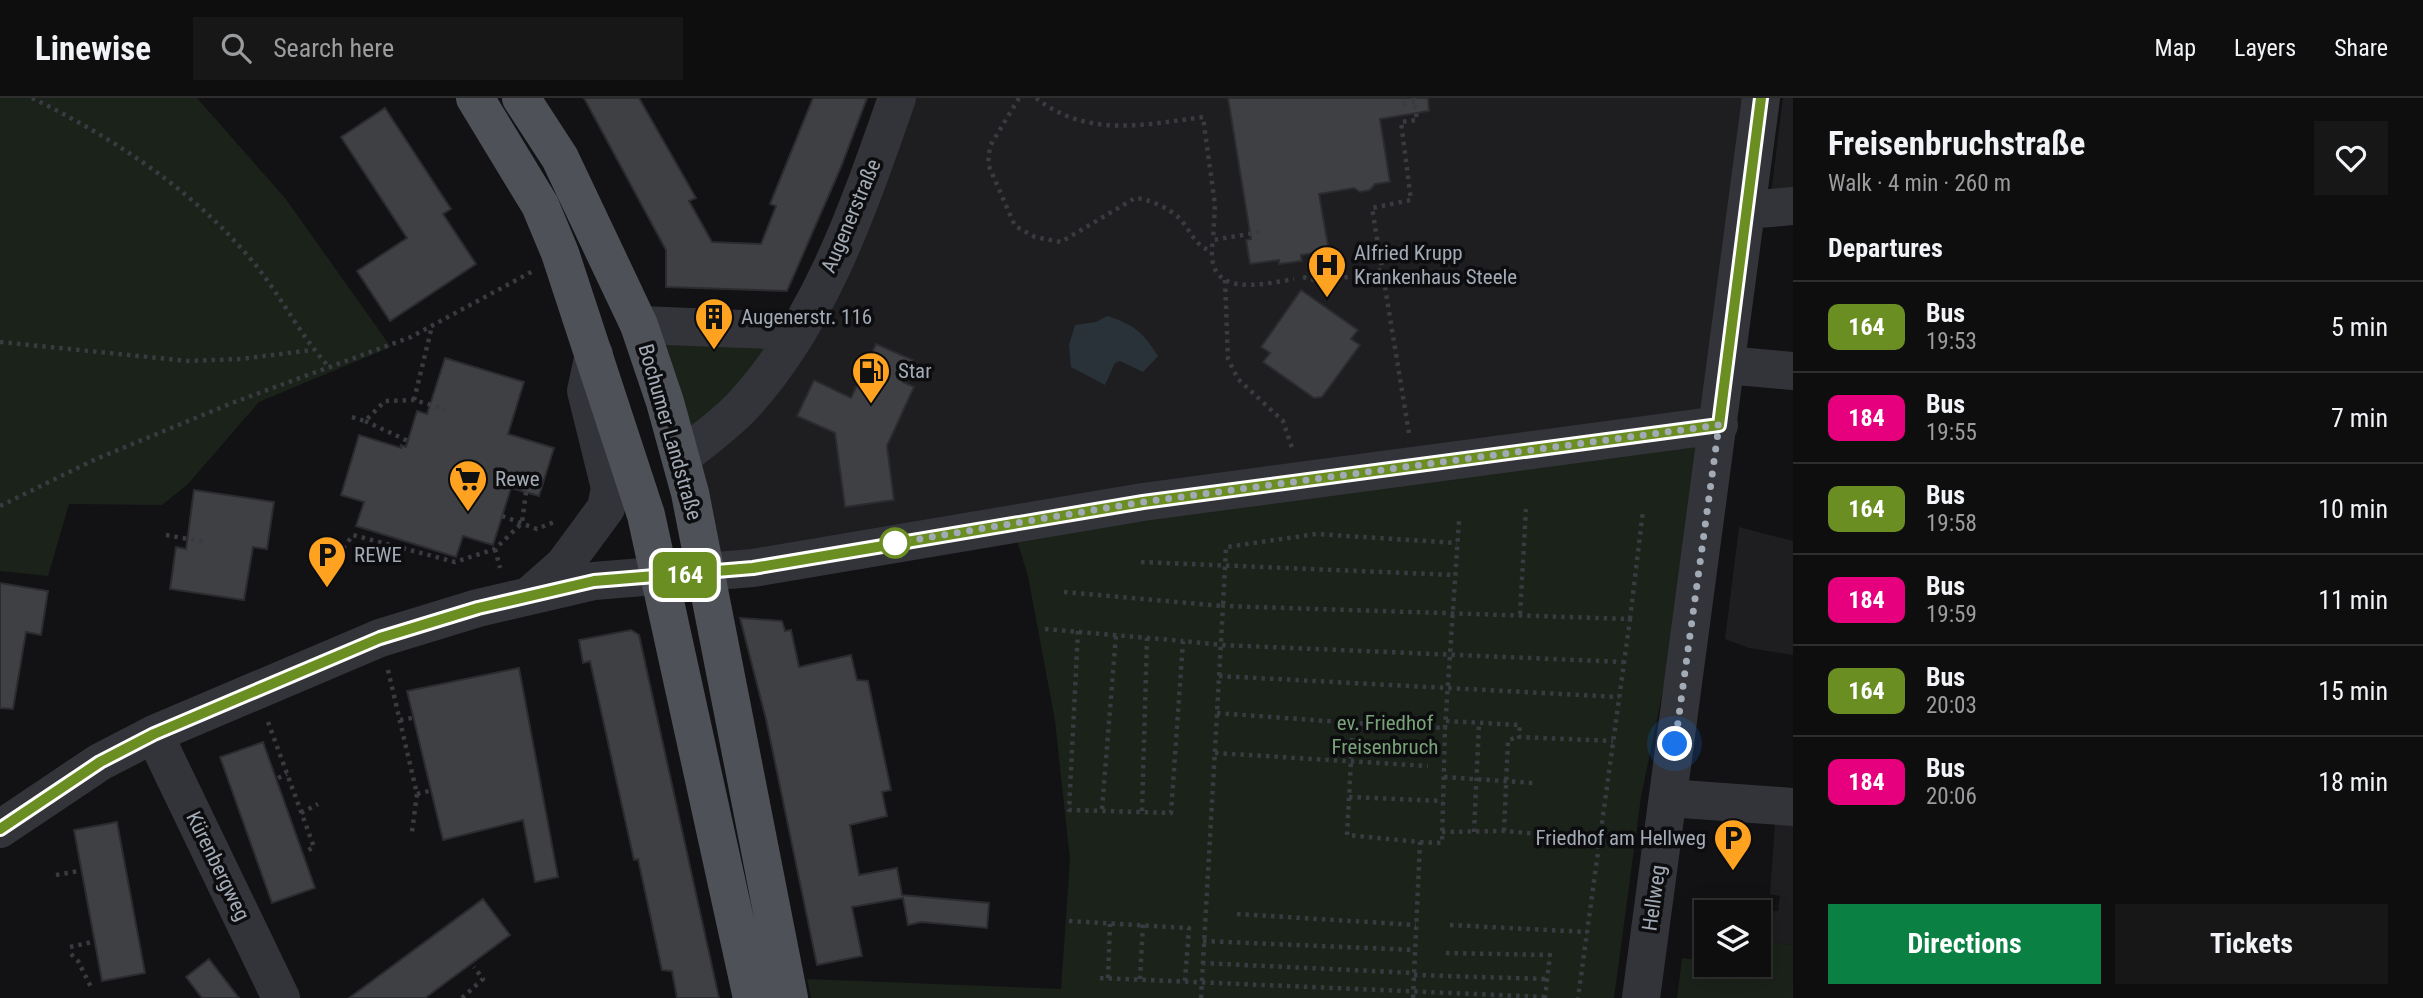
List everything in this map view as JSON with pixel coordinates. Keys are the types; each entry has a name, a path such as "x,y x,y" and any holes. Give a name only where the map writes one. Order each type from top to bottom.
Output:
{"main road":[{"path":"475,98 540,205 560,253 646,515 662,576 683,695 752,998"},
{"name":"Bochumer Landstraße","path":"521,98 560,158 639,325 681,458 789,998"}],"street":[{"name":"Augenerstraße","path":"681,458 746,403 797,331 821,289 864,191 897,98"},
{"name":"Hellweg","path":"1641,998 1761,98"},
{"path":"1747,210 1793,206"},
{"path":"639,325 797,331"},
{"path":"525,599 564,565 606,508 610,488 586,391 594,354"},
{"path":"1726,365 1793,371"},
{"path":"0,829 100,762 154,734 380,638 478,608 594,581 705,573 1143,502 1719,425"},
{"name":"Kürenbergweg","path":"154,734 281,998"},
{"path":"1668,797 1793,807"}],"path":[{"path":"32,98 137,159 189,197 256,266 298,323 313,350 330,368"},
{"path":"1018,98 990,146 988,164 1015,226 1035,237 1061,242 1135,198 1145,199 1179,218 1191,237 1211,251"},
{"path":"1036,98 1072,119 1095,126 1121,128 1203,117 1215,205 1211,251 1216,269 1225,280 1244,287 1294,279"},
{"path":"1403,104 1414,100 1417,120 1401,122 1411,200 1373,208 1409,435 1418,464"},
{"path":"1213,240 1260,232"},
{"path":"1303,277 1322,282 1382,270"},
{"path":"0,506 108,454 233,403 411,337 528,274"},
{"path":"1225,280 1228,359 1238,379 1283,421 1292,446 1298,480"},
{"path":"414,400 432,326"},
{"path":"0,342 188,361 241,359 313,350"},
{"path":"365,421 385,401 414,400 445,409"},
{"path":"352,416 408,441"},
{"path":"333,562 353,534 455,562 495,549 522,523 526,492"},
{"path":"1520,614 1527,509"},
{"path":"1578,998 1643,511"},
{"path":"502,516 537,528 558,520"},
{"path":"1353,723 1347,835 1441,843 1459,521"},
{"path":"1201,998 1226,547 1316,534 1457,542"},
{"path":"166,536 205,542"},
{"path":"495,549 499,565"},
{"path":"1141,562 1455,575"},
{"path":"1064,592 1223,606 1455,611 1630,619"},
{"path":"1045,629 1221,645 1624,663"},
{"path":"1078,631 1069,810 1171,813 1183,641"},
{"path":"1102,809 1116,635"},
{"path":"380,638 417,794 412,832"},
{"path":"1142,811 1147,638"},
{"path":"1219,676 1619,697"},
{"path":"257,688 314,847 305,852"},
{"path":"1217,713 1446,728"},
{"path":"400,720 412,718"},
{"path":"1446,721 1520,724 1519,737"},
{"path":"1475,832 1479,723"},
{"path":"1504,831 1508,740 1519,737 1613,741"},
{"path":"1215,753 1427,766"},
{"path":"278,778 287,774"},
{"path":"1444,777 1534,783"},
{"path":"417,794 429,791"},
{"path":"1349,797 1443,801"},
{"path":"301,813 318,804"},
{"path":"1442,832 1504,831 1600,839"},
{"path":"1413,998 1420,842"},
{"path":"57,875 79,871"},
{"path":"1237,914 1416,925"},
{"path":"1069,921 1189,928 1185,982"},
{"path":"1108,978 1110,924"},
{"path":"1140,979 1143,925"},
{"path":"1450,925 1587,932"},
{"path":"1203,941 1415,950"},
{"path":"91,987 70,951 92,942"},
{"path":"1100,978 1545,998 1550,955 1446,953"},
{"path":"1202,963 1547,979"},
{"path":"462,998 483,979 474,967"}],"shaded area":[{"name":"Alfried Krupp Krankenhaus Steele","path":"898,98 1759,98 1719,422 706,573 681,458 746,404"},
{"path":"1783,98 1793,98 1793,210 1769,209"},
{"path":"1107,316 1137,330 1158,356 1143,372 1120,361 1115,363 1105,385 1071,367 1069,345 1075,325 1096,322"},
{"path":"1739,527 1793,541 1793,655 1749,648 1725,639"},
{"path":"1776,809 1793,810 1793,945 1771,942 1771,912 1778,911 1780,896 1770,894"}],"green space":[{"path":"0,98 197,98 285,198 391,347 259,402 188,484 162,505 69,504 48,576 0,571"},
{"path":"641,327 795,333 682,455"},
{"name":"ev. Friedhof Freisenbruch","path":"1717,427 1641,797 1614,998 811,998 807,979 1061,989 1070,860 1055,721 1028,576 1012,524"},
{"path":"1771,942 1793,945 1793,998 1677,998 1682,958 1694,960 1694,977 1771,977"}],"building":[{"path":"584,98 639,98 696,198 689,201 712,242 761,244 776,206 770,204 813,98 867,98 841,167 787,291 666,287 666,250"},
{"path":"1228,98 1428,98 1429,111 1380,119 1390,182 1375,184 1370,190 1360,192 1354,188 1319,194 1329,251 1301,255 1302,261 1279,264 1279,260 1250,264 1246,240 1251,239"},
{"path":"385,108 451,209 443,214 476,264 390,321 357,271 407,238 341,137"},
{"path":"1301,290 1358,330 1351,339 1360,345 1322,397 1314,398 1263,362 1270,353 1261,347"},
{"path":"876,344 913,360 903,382 914,387 887,446 894,500 845,507 835,433 797,416 814,380 851,398"},
{"path":"445,358 524,382 508,434 554,448 539,496 511,488 493,545 463,536 456,557 356,526 364,502 341,495 359,435 401,448 401,445 406,447 417,411 427,414"},
{"path":"194,490 274,502 267,549 253,547 244,600 170,589 176,547 186,549"},
{"path":"0,583 48,591 41,635 26,632 13,709 0,708"},
{"path":"740,618 782,621 785,631 791,630 799,667 851,655 857,680 868,681 891,790 882,792 887,816 850,825 859,875 897,868 902,895 989,903 987,928 921,922 908,925 903,898 852,907 862,956 817,965 766,719"},
{"path":"631,630 639,635 719,998 677,998 672,971 662,970 638,859 634,860 590,661 583,663 579,640"},
{"path":"519,668 558,877 535,882 523,820 443,840 407,691"},
{"path":"263,742 315,888 272,903 220,757"},
{"path":"117,822 145,973 102,981 74,830"},
{"path":"483,899 510,935 425,998 349,998"},
{"path":"209,959 239,998 202,998 186,977"}],"bus line":[{"name":"164","path":"0,829 100,762 154,734 380,638 478,608 594,581 753,568 963,530 1143,502 1719,425 1761,98"}],"place":[{"name":"Alfried Krupp Krankenhaus Steele","path":"1327,299"},
{"name":"Augenerstr. 116","path":"714,351"},
{"name":"Star","path":"871,405"},
{"name":"Rewe","path":"468,513"},
{"name":"REWE","path":"327,589"},
{"name":"Friedhof am Hellweg","path":"1733,872"}],"route":[{"path":"895,543 1143,502 1719,425 1675,744"}]}
